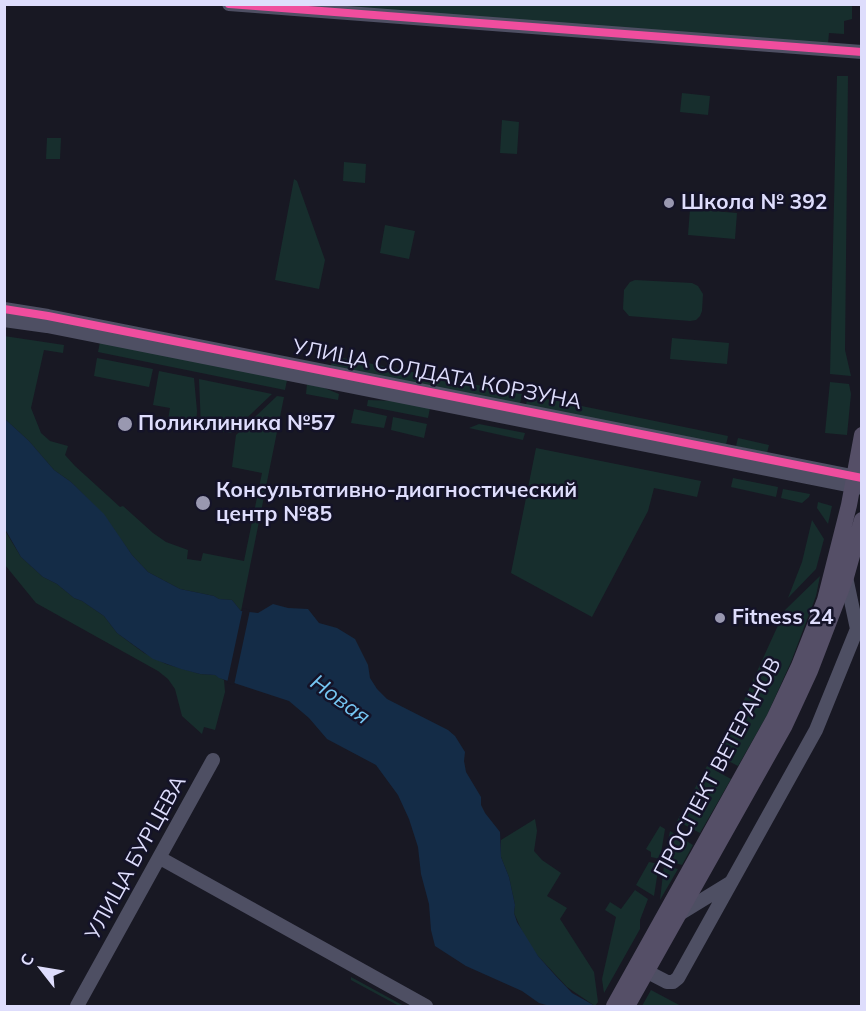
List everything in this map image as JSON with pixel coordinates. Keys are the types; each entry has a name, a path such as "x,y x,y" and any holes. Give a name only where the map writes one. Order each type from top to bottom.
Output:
{"main road":[{"name":"ПРОСПЕКТ ВЕТЕРАНОВ","path":"627,1006 642,968 774,719 799,666 825,600 858,482 861,435"},
{"name":"ПРОСПЕКТ ВЕТЕРАНОВ","path":"614,1006 681,913 785,725 810,671 846,577 861,520"}],"street":[{"path":"229,4 861,52"},
{"name":"УЛИЦА СОЛДАТА КОРЗУНА","path":"4,309 88,324 858,482"},
{"name":"УЛИЦА СОЛДАТА КОРЗУНА","path":"4,320 47,326 858,482"},
{"path":"642,968 667,982 673,982 678,978 816,730 857,629 846,577"},
{"name":"УЛИЦА БУРЦЕВА","path":"77,1006 213,760"},
{"path":"160,858 426,1006"},
{"path":"681,913 732,882"}],"green space":[{"path":"852,4 852,19 844,21 844,34 829,33 828,44 299,5"},
{"path":"837,76 848,76 845,350 851,376 830,374"},
{"path":"682,93 710,96 708,115 680,112"},
{"path":"502,120 519,122 517,154 500,153"},
{"path":"47,138 61,138 60,159 46,159"},
{"path":"344,162 366,164 365,183 343,181"},
{"path":"294,179 297,181 325,260 319,289 275,280"},
{"path":"690,209 737,213 735,239 688,235"},
{"path":"385,225 415,231 409,259 380,253"},
{"path":"635,280 692,283 698,286 703,294 700,316 690,321 629,316 623,309 624,290 630,282"},
{"path":"4,336 64,345 63,353 44,350 31,408 41,433 50,441 68,446 65,455 75,466 153,533 166,542 188,550 187,559 201,561 203,553 244,561 262,473 232,467 236,435 277,396 284,397 241,611 232,600 180,589 148,572 132,555 103,514 71,482 54,470 29,441 5,419"},
{"path":"672,338 729,343 727,364 670,359"},
{"path":"100,342 287,380 285,390 98,352"},
{"path":"333,356 522,394 520,404 331,366"},
{"path":"97,358 153,369 149,387 94,376"},
{"path":"159,371 194,378 196,426 168,420 170,408 153,405"},
{"path":"199,379 272,394 231,433 201,427"},
{"path":"830,382 849,384 851,394 847,435 825,433"},
{"path":"307,384 339,394 338,400 306,394"},
{"path":"528,395 728,436 726,445 526,405"},
{"path":"368,400 395,401 430,408 428,418 367,406"},
{"path":"354,409 387,416 384,428 351,423"},
{"path":"393,417 427,424 424,438 391,430"},
{"path":"479,424 525,433 523,440 469,428"},
{"path":"738,438 769,445 767,453 736,446"},
{"path":"536,448 701,481 697,497 654,488 648,511 592,617 511,573"},
{"path":"733,478 778,487 776,497 731,487"},
{"path":"783,489 810,494 802,503 781,498"},
{"path":"818,502 832,506 828,524 817,508"},
{"path":"812,520 824,539 816,569 788,598 802,562"},
{"path":"4,529 21,557 43,577 104,616 117,633 144,653 166,664 200,674 215,675 224,680 225,692 215,730 204,727 202,734 182,716 175,689 158,671 36,603 5,565"},
{"path":"820,576 816,596 791,662 767,715 738,766 715,754 744,700 785,610"},
{"path":"707,766 731,779 700,833 677,821"},
{"path":"535,819 537,831 534,851 542,860 561,873 547,896 567,908 560,919 594,972 598,1002 595,1006 567,987 538,956 526,940 514,913 515,905 509,877 501,857 501,840"},
{"path":"660,826 665,829 660,859 651,857 651,852 646,849"},
{"path":"670,831 693,845 682,865 664,860"},
{"path":"649,862 659,864 654,896 636,885"},
{"path":"664,865 678,869 660,900"},
{"path":"635,890 648,899 640,920 640,929 604,993 602,979 616,917 605,910 610,902 621,909"},
{"path":"351,977 404,1006 399,1006 351,980"},
{"path":"651,990 681,1006 642,1006"}],"water":[{"name":"Новая","path":"5,419 29,441 54,470 71,482 104,514 132,555 148,572 180,589 232,600 241,611 258,613 273,604 288,608 308,609 319,623 337,628 355,639 368,665 370,678 387,699 448,730 455,736 465,752 466,772 481,797 481,805 500,832 501,857 509,877 517,922 538,956 554,974 572,993 595,1006 550,1006 539,1003 522,991 466,966 435,946 418,847 409,819 398,795 376,765 327,739 309,718 289,701 215,675 200,674 153,659 117,633 104,616 43,577 21,557 5,529"}],"pier":[{"path":"243,608 250,610 234,685 227,683"}],"cycle path":[{"path":"229,4 862,52"},
{"path":"4,309 862,478"}],"place":[{"name":"Школа № 392","path":"669,203"},
{"name":"Поликлиника №57","path":"125,424"},
{"name":"Консультативно-диагностический центр №85","path":"203,503"},
{"name":"Fitness 24","path":"720,618"}]}
